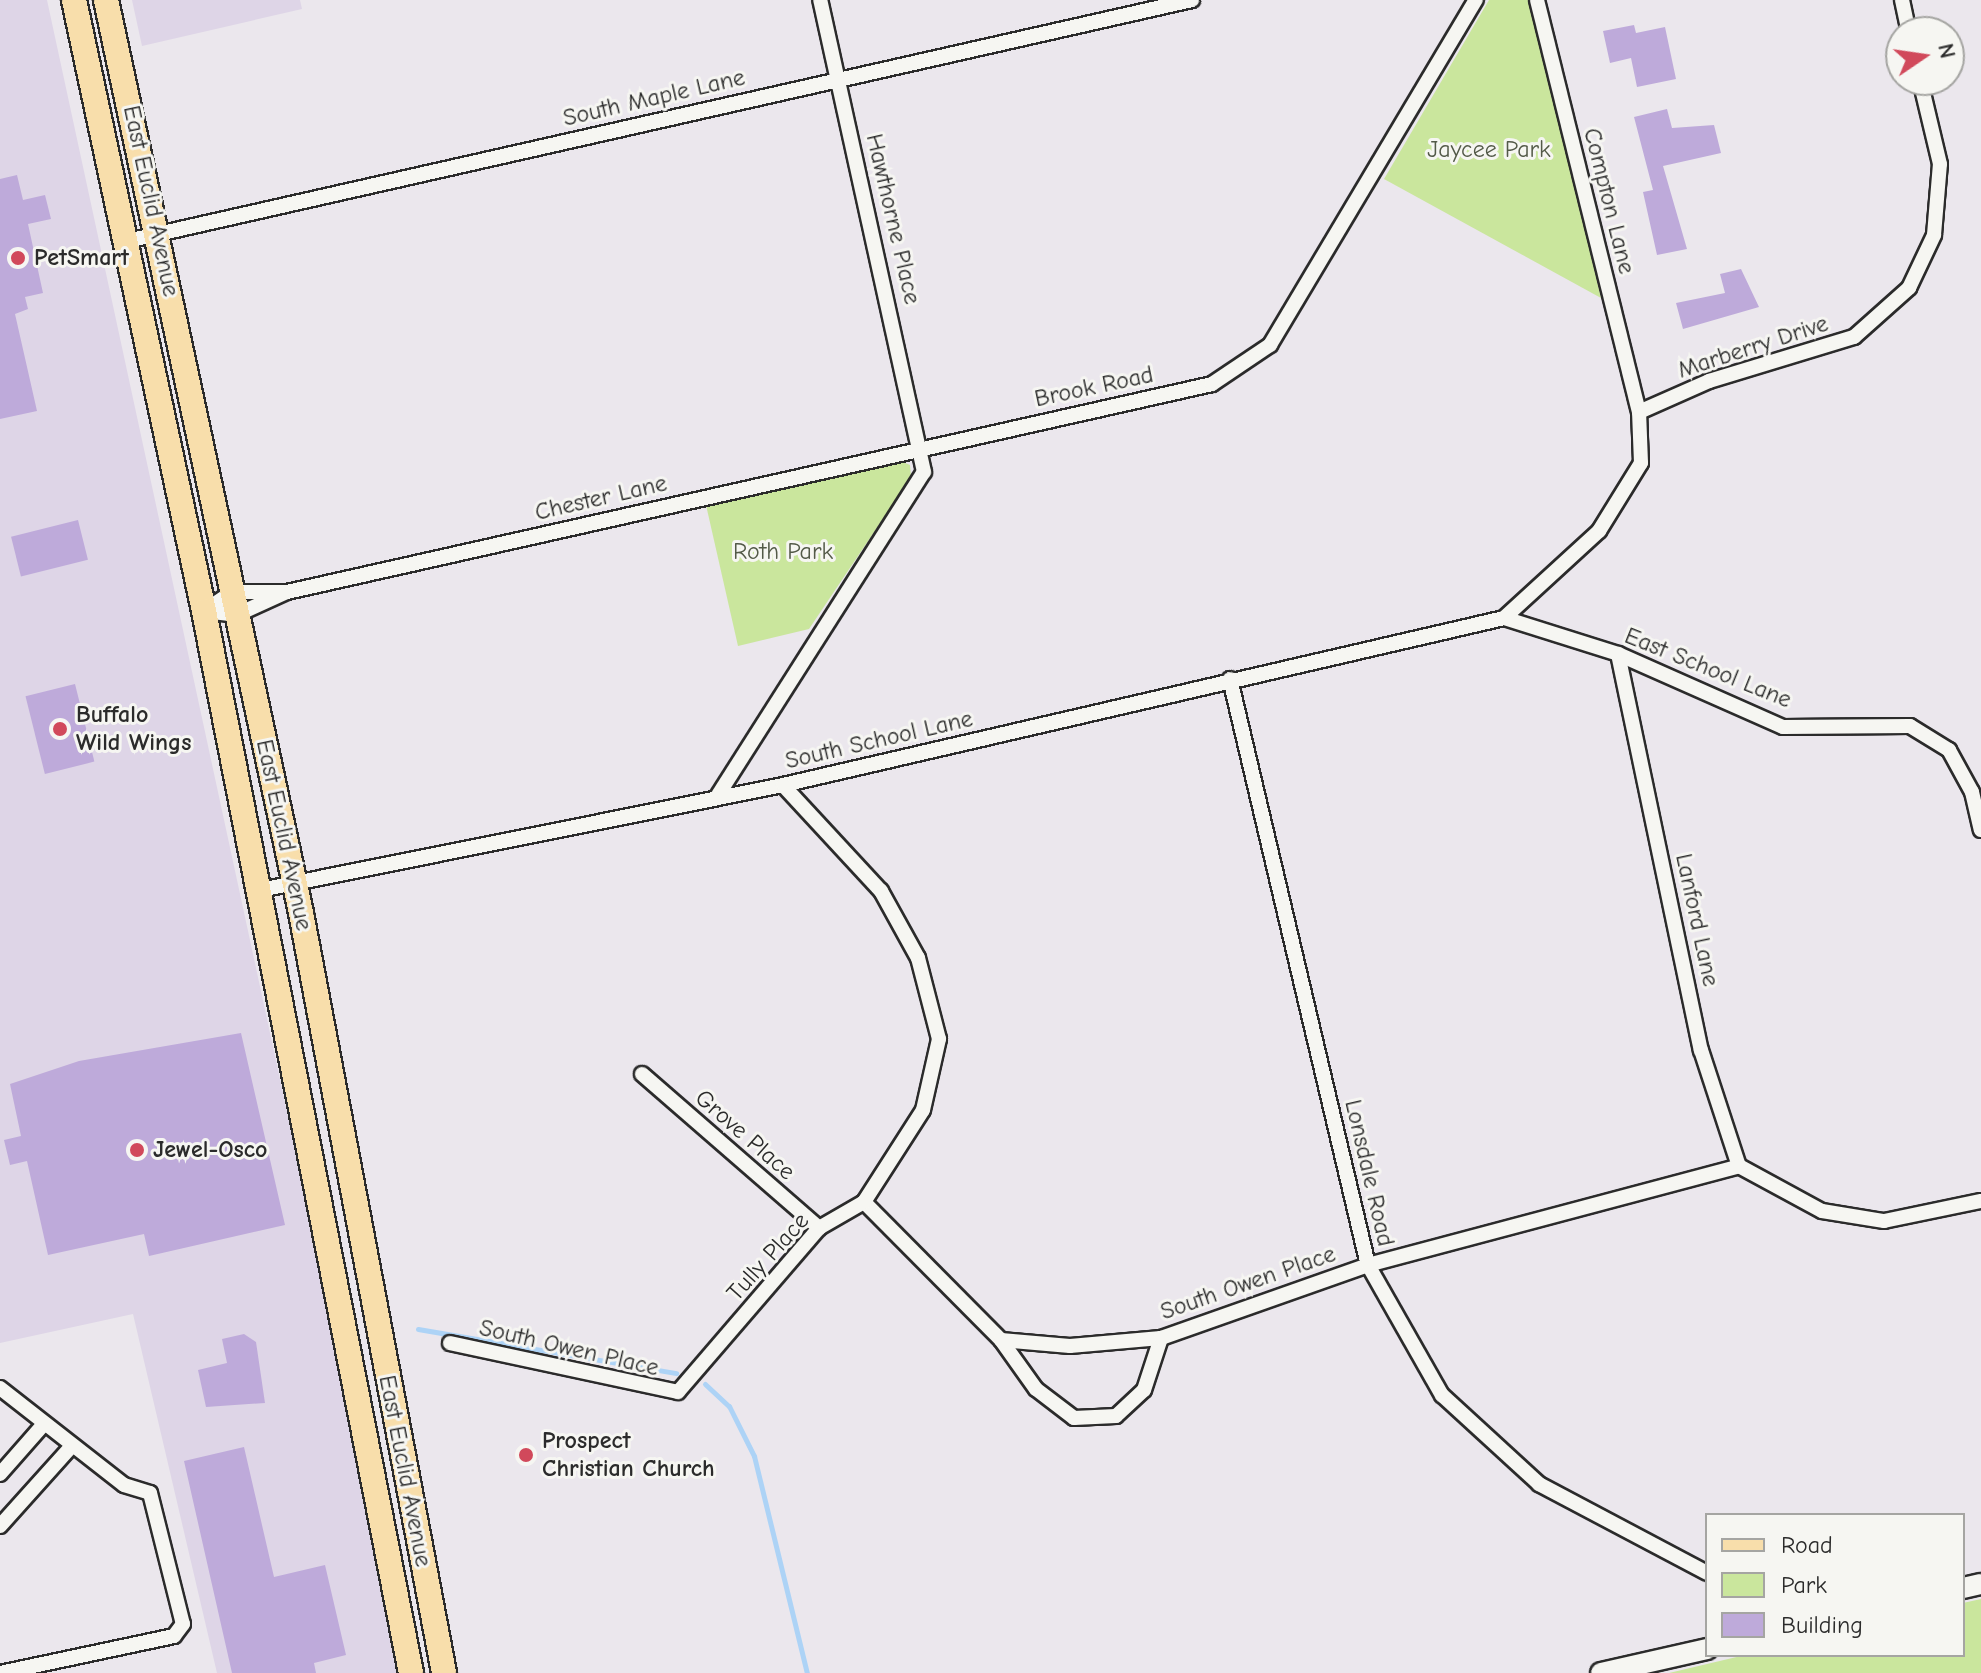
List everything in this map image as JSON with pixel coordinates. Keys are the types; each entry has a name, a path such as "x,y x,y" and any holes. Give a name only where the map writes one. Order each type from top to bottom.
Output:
{"main road":[{"name":"East Euclid Avenue","path":"74,0 204,611 411,1673"},
{"name":"East Euclid Avenue","path":"106,0 294,882 444,1673"}],"street":[{"name":"Hawthorne Place","path":"820,0 924,447"},
{"name":"South Maple Lane","path":"127,241 1192,0"},
{"name":"Brook Road","path":"924,447 1212,384 1270,345 1476,0"},
{"name":"Compton Lane","path":"1537,0 1639,412"},
{"name":"Marberry Drive","path":"1639,412 1709,381 1854,337 1909,288 1934,235 1940,164 1924,96"},
{"path":"1504,618 1599,531 1641,463 1639,412"},
{"name":"Chester Lane","path":"204,611 924,447"},
{"path":"718,795 919,483 924,447"},
{"name":"Chester Lane","path":"204,611 287,592"},
{"name":"East School Lane","path":"1504,618 1618,654 1783,727 1910,726 1949,750 1972,792 1981,830"},
{"name":"South School Lane","path":"260,890 718,795 783,785 1230,679 1504,618"},
{"name":"Lanford Lane","path":"1618,654 1701,1050 1739,1166"},
{"name":"Lonsdale Road","path":"1230,679 1368,1265 1442,1395 1539,1484 1705,1572"},
{"name":"Tully Place","path":"678,1392 819,1228 864,1202 923,1110 939,1039 918,958 881,891 783,785"},
{"name":"Grove Place","path":"642,1074 819,1228"},
{"path":"1739,1166 1759,1182 1822,1211 1884,1221 1981,1201"},
{"name":"South Owen Place","path":"1001,1340 1070,1346 1161,1338 1368,1265 1739,1166"},
{"path":"864,1202 1001,1340 1036,1389 1074,1418 1116,1416 1144,1390 1161,1338"},
{"name":"South Owen Place","path":"450,1343 678,1392"},
{"path":"0,1388 71,1447 124,1485 150,1493 183,1624 174,1636 0,1673"},
{"path":"0,1474 44,1424"},
{"path":"0,1526 71,1447"},
{"path":"1601,1673 1705,1649"}],"shaded area":[{"path":"0,0 47,0 324,1283 399,1673 217,1673 133,1314 0,1343"},
{"path":"132,0 300,0 302,9 142,46"}],"green space":[{"name":"Jaycee Park","path":"1489,0 1533,0 1601,298 1384,179"},
{"name":"Roth Park","path":"898,460 910,465 911,477 809,629 738,646 706,505"},
{"path":"1981,1599 1981,1673 1669,1673 1737,1657 1965,1657 1965,1603"}],"building":[{"path":"1634,25 1636,33 1665,27 1676,79 1637,87 1631,58 1610,63 1603,31"},
{"path":"1667,109 1672,128 1714,125 1721,153 1663,166 1687,249 1657,255 1643,192 1653,190 1634,117"},
{"path":"17,175 23,200 45,195 51,219 28,224 43,293 25,297 28,309 15,314 37,411 0,419 0,179"},
{"path":"1741,269 1759,307 1683,329 1676,303 1725,293 1720,274"},
{"path":"78,520 88,560 21,576 11,537"},
{"name":"Buffalo Wild Wings","path":"75,684 94,762 45,774 26,696"},
{"name":"Jewel-Osco","path":"241,1033 285,1225 149,1256 144,1234 48,1255 27,1161 10,1165 4,1140 21,1136 10,1084 79,1061"},
{"path":"244,1334 256,1342 265,1403 206,1407 198,1370 227,1363 222,1339"},
{"path":"244,1447 274,1577 325,1565 346,1655 314,1663 316,1673 232,1673 184,1461"}],"waterway":[{"path":"418,1329 676,1373"},
{"path":"705,1384 729,1406 754,1456 807,1673"}],"place":[{"name":"PetSmart","path":"18,258"},
{"name":"Buffalo Wild Wings","path":"60,729"},
{"name":"Jewel-Osco","path":"137,1150"},
{"name":"Prospect Christian Church","path":"526,1455"}]}
